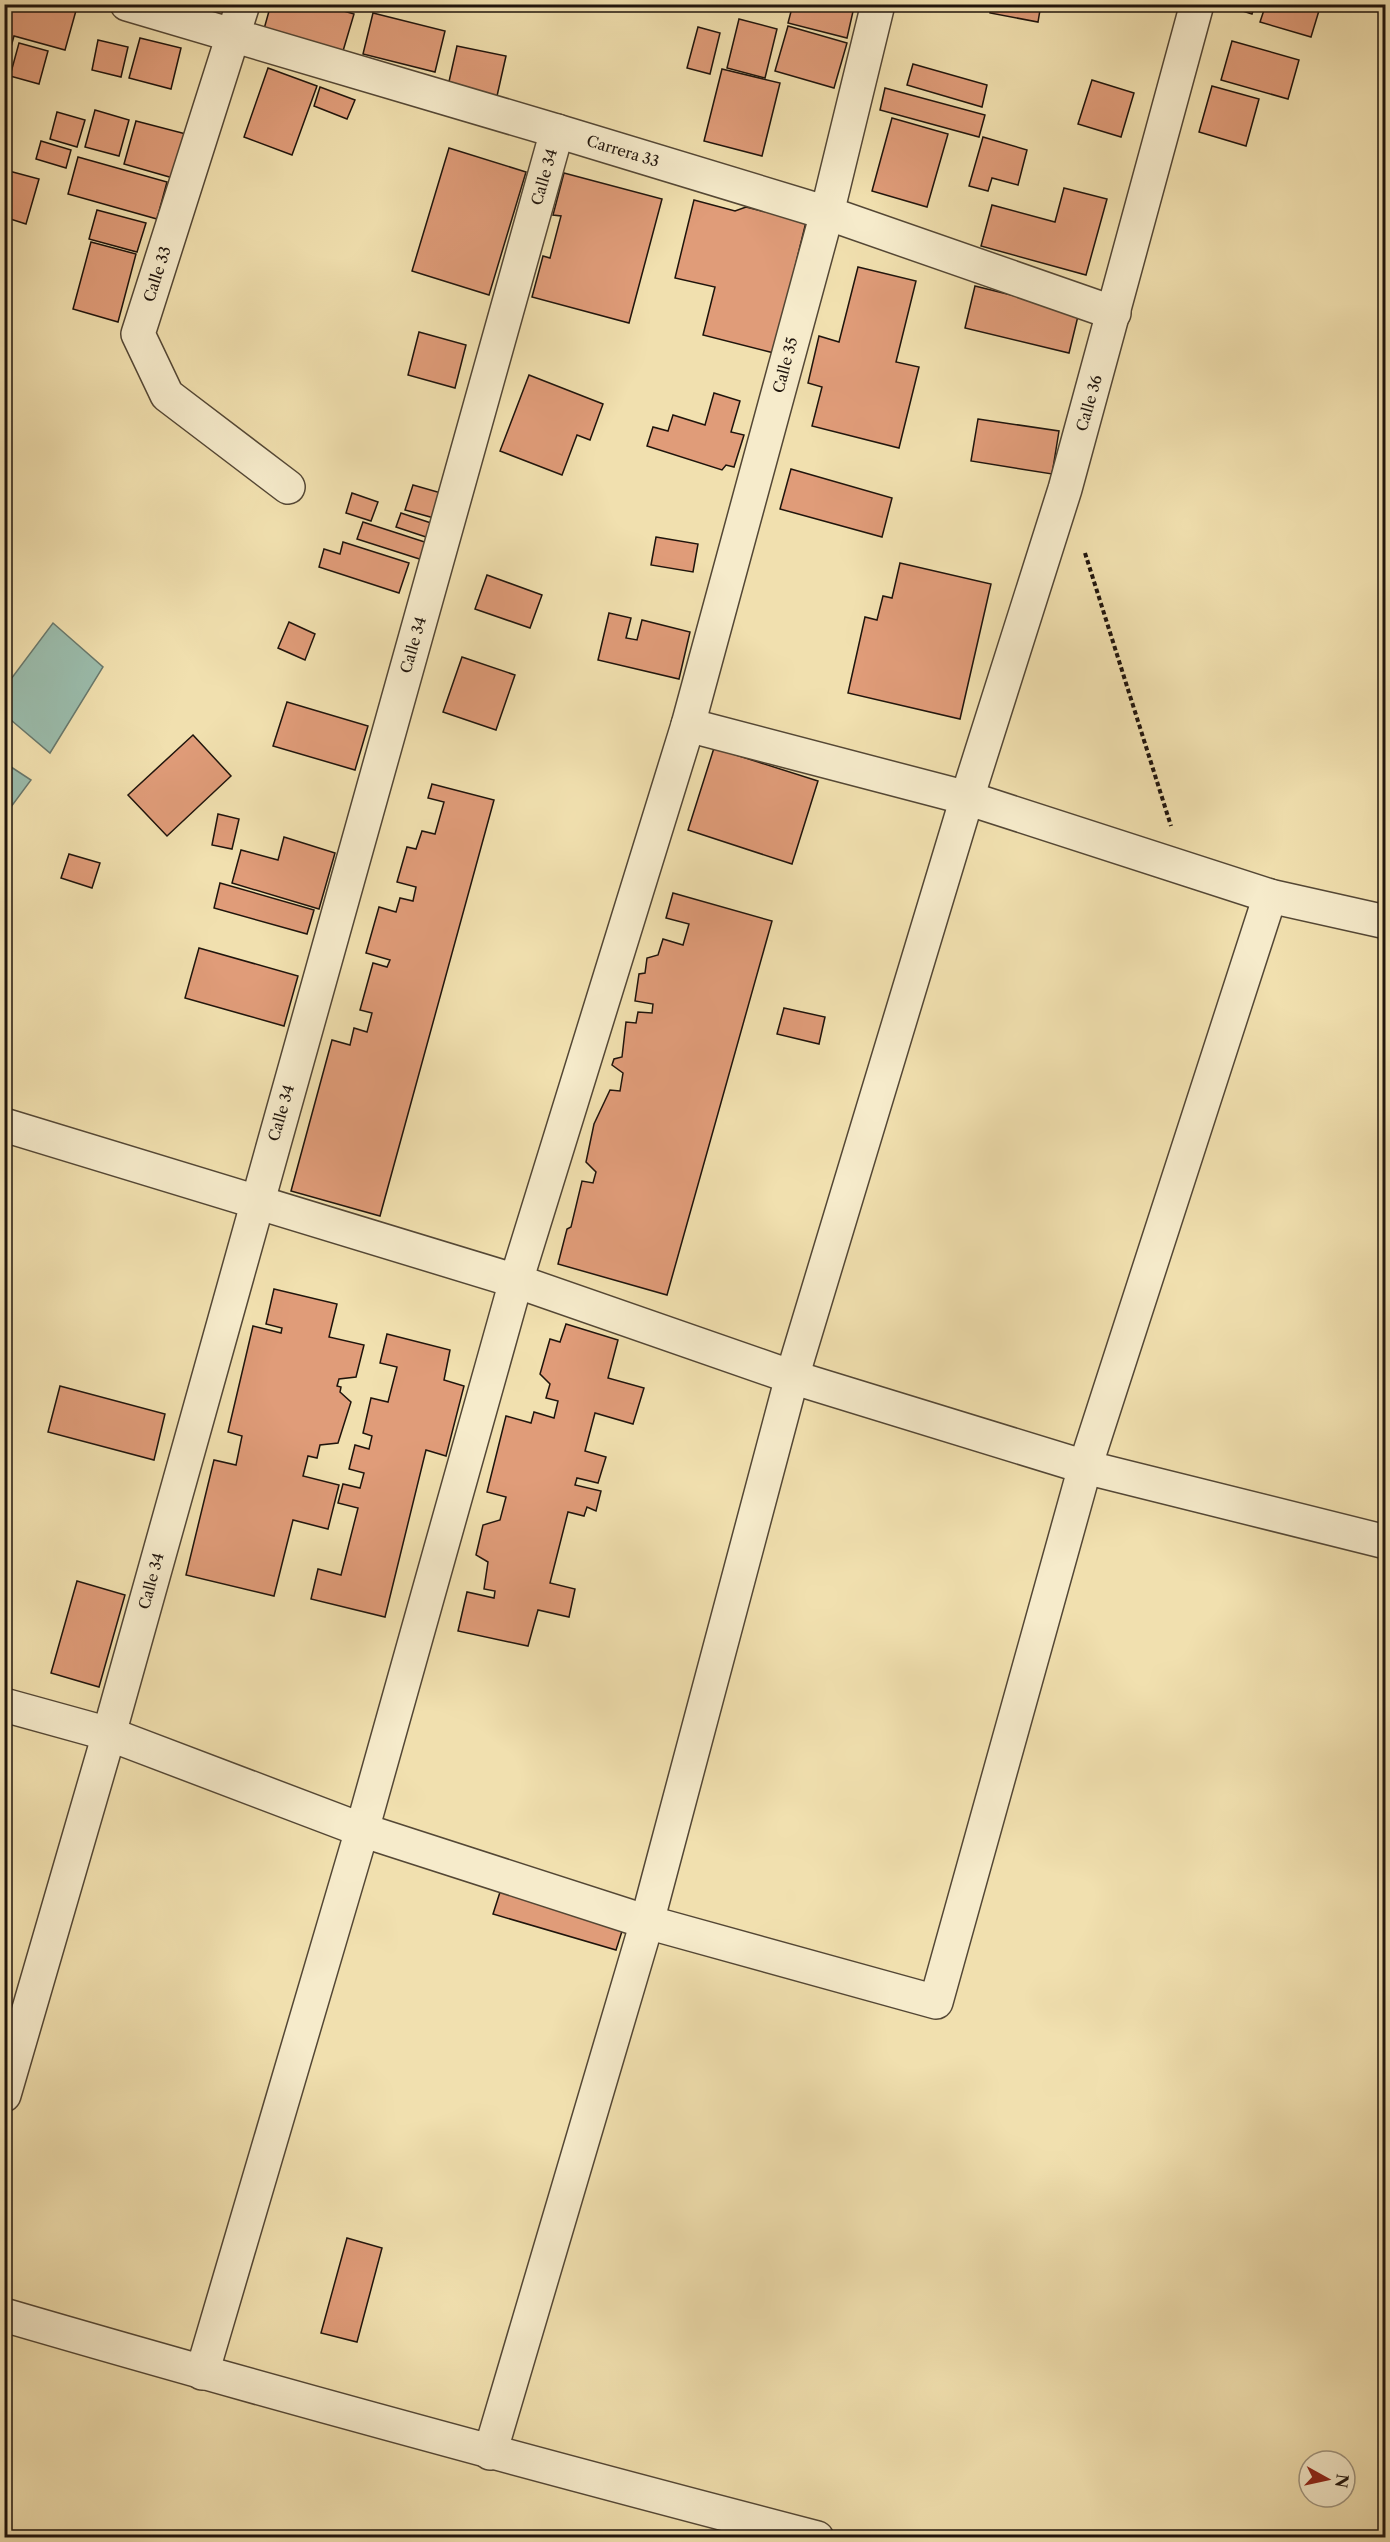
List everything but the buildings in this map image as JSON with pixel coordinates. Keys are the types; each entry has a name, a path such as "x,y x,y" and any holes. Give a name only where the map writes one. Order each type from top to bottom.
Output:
{"street":[{"name":"Carrera 33","path":"127,4 239,20 557,131 827,213 1114,313"},
{"name":"Calle 35","path":"202,2373 362,1830 516,1281 688,725 827,213 878,4"},
{"name":"Calle 36","path":"490,2453 647,1922 792,1377 967,798 1065,489 1197,4"},
{"name":"Calle 33","path":"239,20 138,334 167,395 288,487"},
{"name":"Calle 34","path":"4,2096 109,1734 256,1200 557,131"},
{"path":"688,725 967,798 1270,896 1386,922"},
{"path":"4,1705 109,1734 362,1830 647,1922 936,2002 1085,1467 1270,896"},
{"path":"4,1125 516,1281 792,1377 1085,1467 1386,1542"},
{"path":"4,2315 490,2453 817,2538"}],"path":[{"path":"1082,545 1185,870"}],"shaded area":[{"path":"53,623 103,667 50,753 5,715 5,687"},
{"path":"5,763 31,780 5,815"}]}
